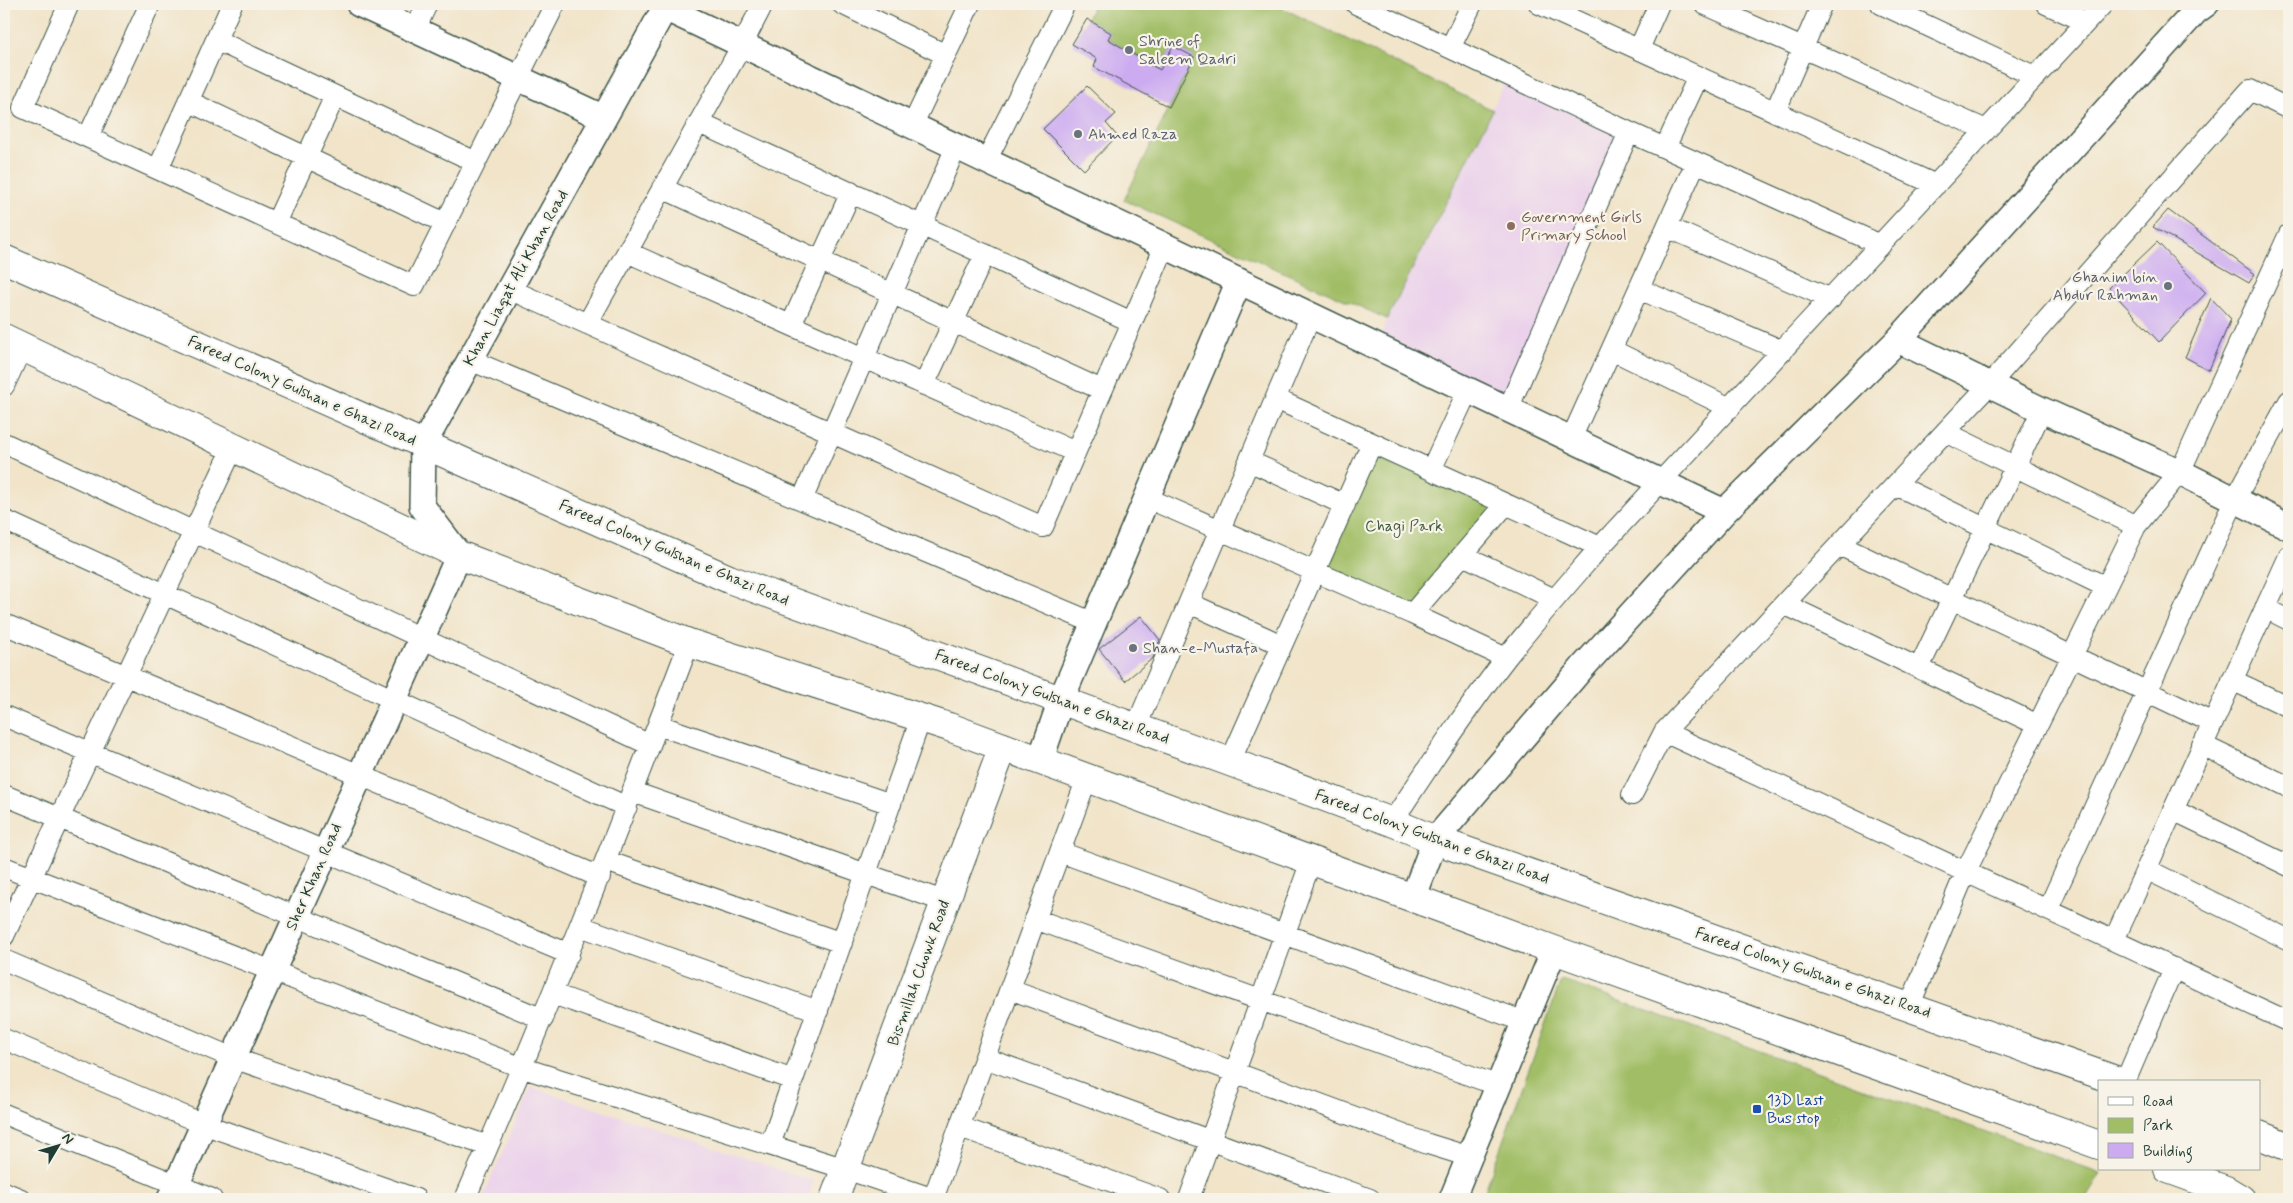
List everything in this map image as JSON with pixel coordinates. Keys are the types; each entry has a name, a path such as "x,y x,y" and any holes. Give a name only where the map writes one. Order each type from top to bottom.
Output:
{"main road":[{"name":"Fareed Colony Gulshan e Ghazi Road","path":"4,259 729,579 1136,727 1392,822 1435,840 2117,1080"},
{"path":"13,342 458,555 689,643 921,718 1003,747 1554,950 2098,1145"},
{"name":"Bismillah Chowk Road","path":"834,1199 1003,747"},
{"path":"2260,1135 2289,1147"},
{"path":"2171,1170 2226,1190 2242,1199"}],"street":[{"path":"69,4 23,108 414,286 518,78 551,5"},
{"path":"88,137 150,4"},
{"path":"158,169 232,4"},
{"path":"359,4 604,118"},
{"path":"415,30 427,4"},
{"path":"587,324 763,4"},
{"path":"842,4 946,54"},
{"path":"912,126 970,4"},
{"path":"986,161 1065,4"},
{"path":"1450,48 1472,4"},
{"path":"1539,4 1936,185"},
{"path":"1639,49 1659,4"},
{"path":"1704,4 1986,130"},
{"path":"1775,112 1822,4"},
{"path":"1881,4 2036,77"},
{"path":"2046,4 2086,22"},
{"path":"1392,822 1451,734 1506,658 1554,599 2103,4"},
{"path":"1413,898 1435,840 1582,668 1724,512 1898,340 2195,12 2206,4"},
{"path":"662,5 742,45 1724,512"},
{"name":"Khan Liaqat Ali Khan Road","path":"458,555 422,506 423,444 604,118 662,5"},
{"path":"1365,6 1629,132 1880,245"},
{"path":"216,40 476,162"},
{"path":"1665,148 1698,77"},
{"path":"1632,795 1664,732 1990,384 2250,90 2289,109"},
{"path":"276,223 335,96"},
{"path":"188,101 445,223"},
{"path":"699,122 1132,322"},
{"path":"1508,409 1629,132"},
{"path":"802,500 956,146"},
{"path":"1571,440 1696,162"},
{"path":"662,188 1102,390"},
{"path":"791,325 851,192"},
{"path":"1667,227 1831,298"},
{"path":"1909,1007 1966,870 2136,526 2180,472 2289,234"},
{"path":"509,289 1043,528 1165,246"},
{"path":"627,252 1075,452"},
{"path":"924,384 985,254"},
{"path":"1040,761 1061,700 1239,281"},
{"path":"1639,288 1783,351"},
{"path":"1136,727 1310,316"},
{"path":"1898,340 2042,410 2180,472 2289,528"},
{"path":"4,386 13,342"},
{"path":"1612,350 1730,408"},
{"path":"470,360 1094,623"},
{"path":"1431,470 1468,390"},
{"path":"1276,399 1600,547"},
{"path":"2048,909 2234,501 2289,401"},
{"path":"1919,668 2042,410"},
{"path":"1945,432 2136,526"},
{"path":"4,443 650,745"},
{"path":"1230,762 1372,443"},
{"path":"4,936 233,448"},
{"path":"1249,461 1344,505"},
{"path":"1896,485 2106,587"},
{"path":"1147,498 1412,614 1506,658"},
{"path":"1412,614 1506,504"},
{"path":"4,520 393,700 630,800 866,874 946,902"},
{"path":"1839,545 2213,723"},
{"name":"Sher Khan Road","path":"173,1193 458,555"},
{"path":"1463,555 1554,599"},
{"path":"2114,940 2289,556"},
{"path":"1189,604 1282,645"},
{"path":"1784,604 2038,725"},
{"path":"2265,608 2289,620"},
{"path":"4,624 359,775 603,869 842,943"},
{"path":"465,1199 523,1068 553,994 630,800 689,643"},
{"path":"2232,680 2289,707"},
{"path":"4,716 569,954"},
{"path":"770,1146 921,718"},
{"path":"658,725 891,804"},
{"path":"1664,732 1966,870 2289,1022"},
{"path":"2202,745 2289,787"},
{"path":"4,867 523,1068 846,1169 934,1199 1087,778"},
{"path":"4,795 542,1019"},
{"path":"2173,810 2289,866"},
{"path":"1060,852 1525,1022"},
{"path":"1189,1199 1311,861"},
{"path":"2146,869 2289,940"},
{"path":"1035,920 1498,1086"},
{"path":"580,926 818,1011"},
{"path":"1452,1199 1554,950"},
{"path":"4,960 233,1058 488,1146"},
{"path":"2124,1080 2174,968"},
{"path":"1010,989 1428,1144 1470,1157"},
{"path":"553,994 793,1080"},
{"path":"4,1039 203,1124 416,1199"},
{"path":"985,1058 1370,1199"},
{"path":"4,1114 173,1193 212,1199"},
{"path":"960,1127 1160,1199"},
{"path":"4,1192 20,1199"}],"shaded area":[{"name":"Government Girls Primary School","path":"1508,76 1629,132 1508,409 1378,347 1387,319"},
{"path":"531,1087 814,1181 808,1199 482,1199"}],"green space":[{"path":"1094,4 1274,4 1493,110 1387,319 1124,200 1194,57 1173,46 1160,70 1108,39 1111,33 1087,19"},
{"name":"Chagi Park","path":"1372,443 1506,504 1412,614 1316,572"},
{"path":"1561,980 2101,1173 2085,1199 1482,1199"}],"building":[{"path":"1087,19 1111,33 1108,39 1160,70 1173,46 1194,57 1169,107 1094,67 1097,59 1072,44"},
{"path":"1087,86 1116,114 1106,123 1117,136 1084,170 1043,129"},
{"path":"2168,210 2255,274 2249,283 2153,227"},
{"path":"2157,242 2206,293 2159,342 2109,288"},
{"path":"2211,298 2231,319 2209,370 2185,357"},
{"name":"Shan-e-Mustafa","path":"1141,616 1160,640 1153,658 1125,681 1099,649"}],"place":[{"name":"Shrine of Saleem Qadri","path":"1129,50"},
{"name":"Ahmed Raza","path":"1078,134"},
{"name":"Government Girls Primary School","path":"1511,226"},
{"name":"Ghanim bin Abdur Rahman","path":"2168,286"},
{"name":"Shan-e-Mustafa","path":"1133,648"},
{"name":"13D Last Bus stop","path":"1757,1109"}]}
